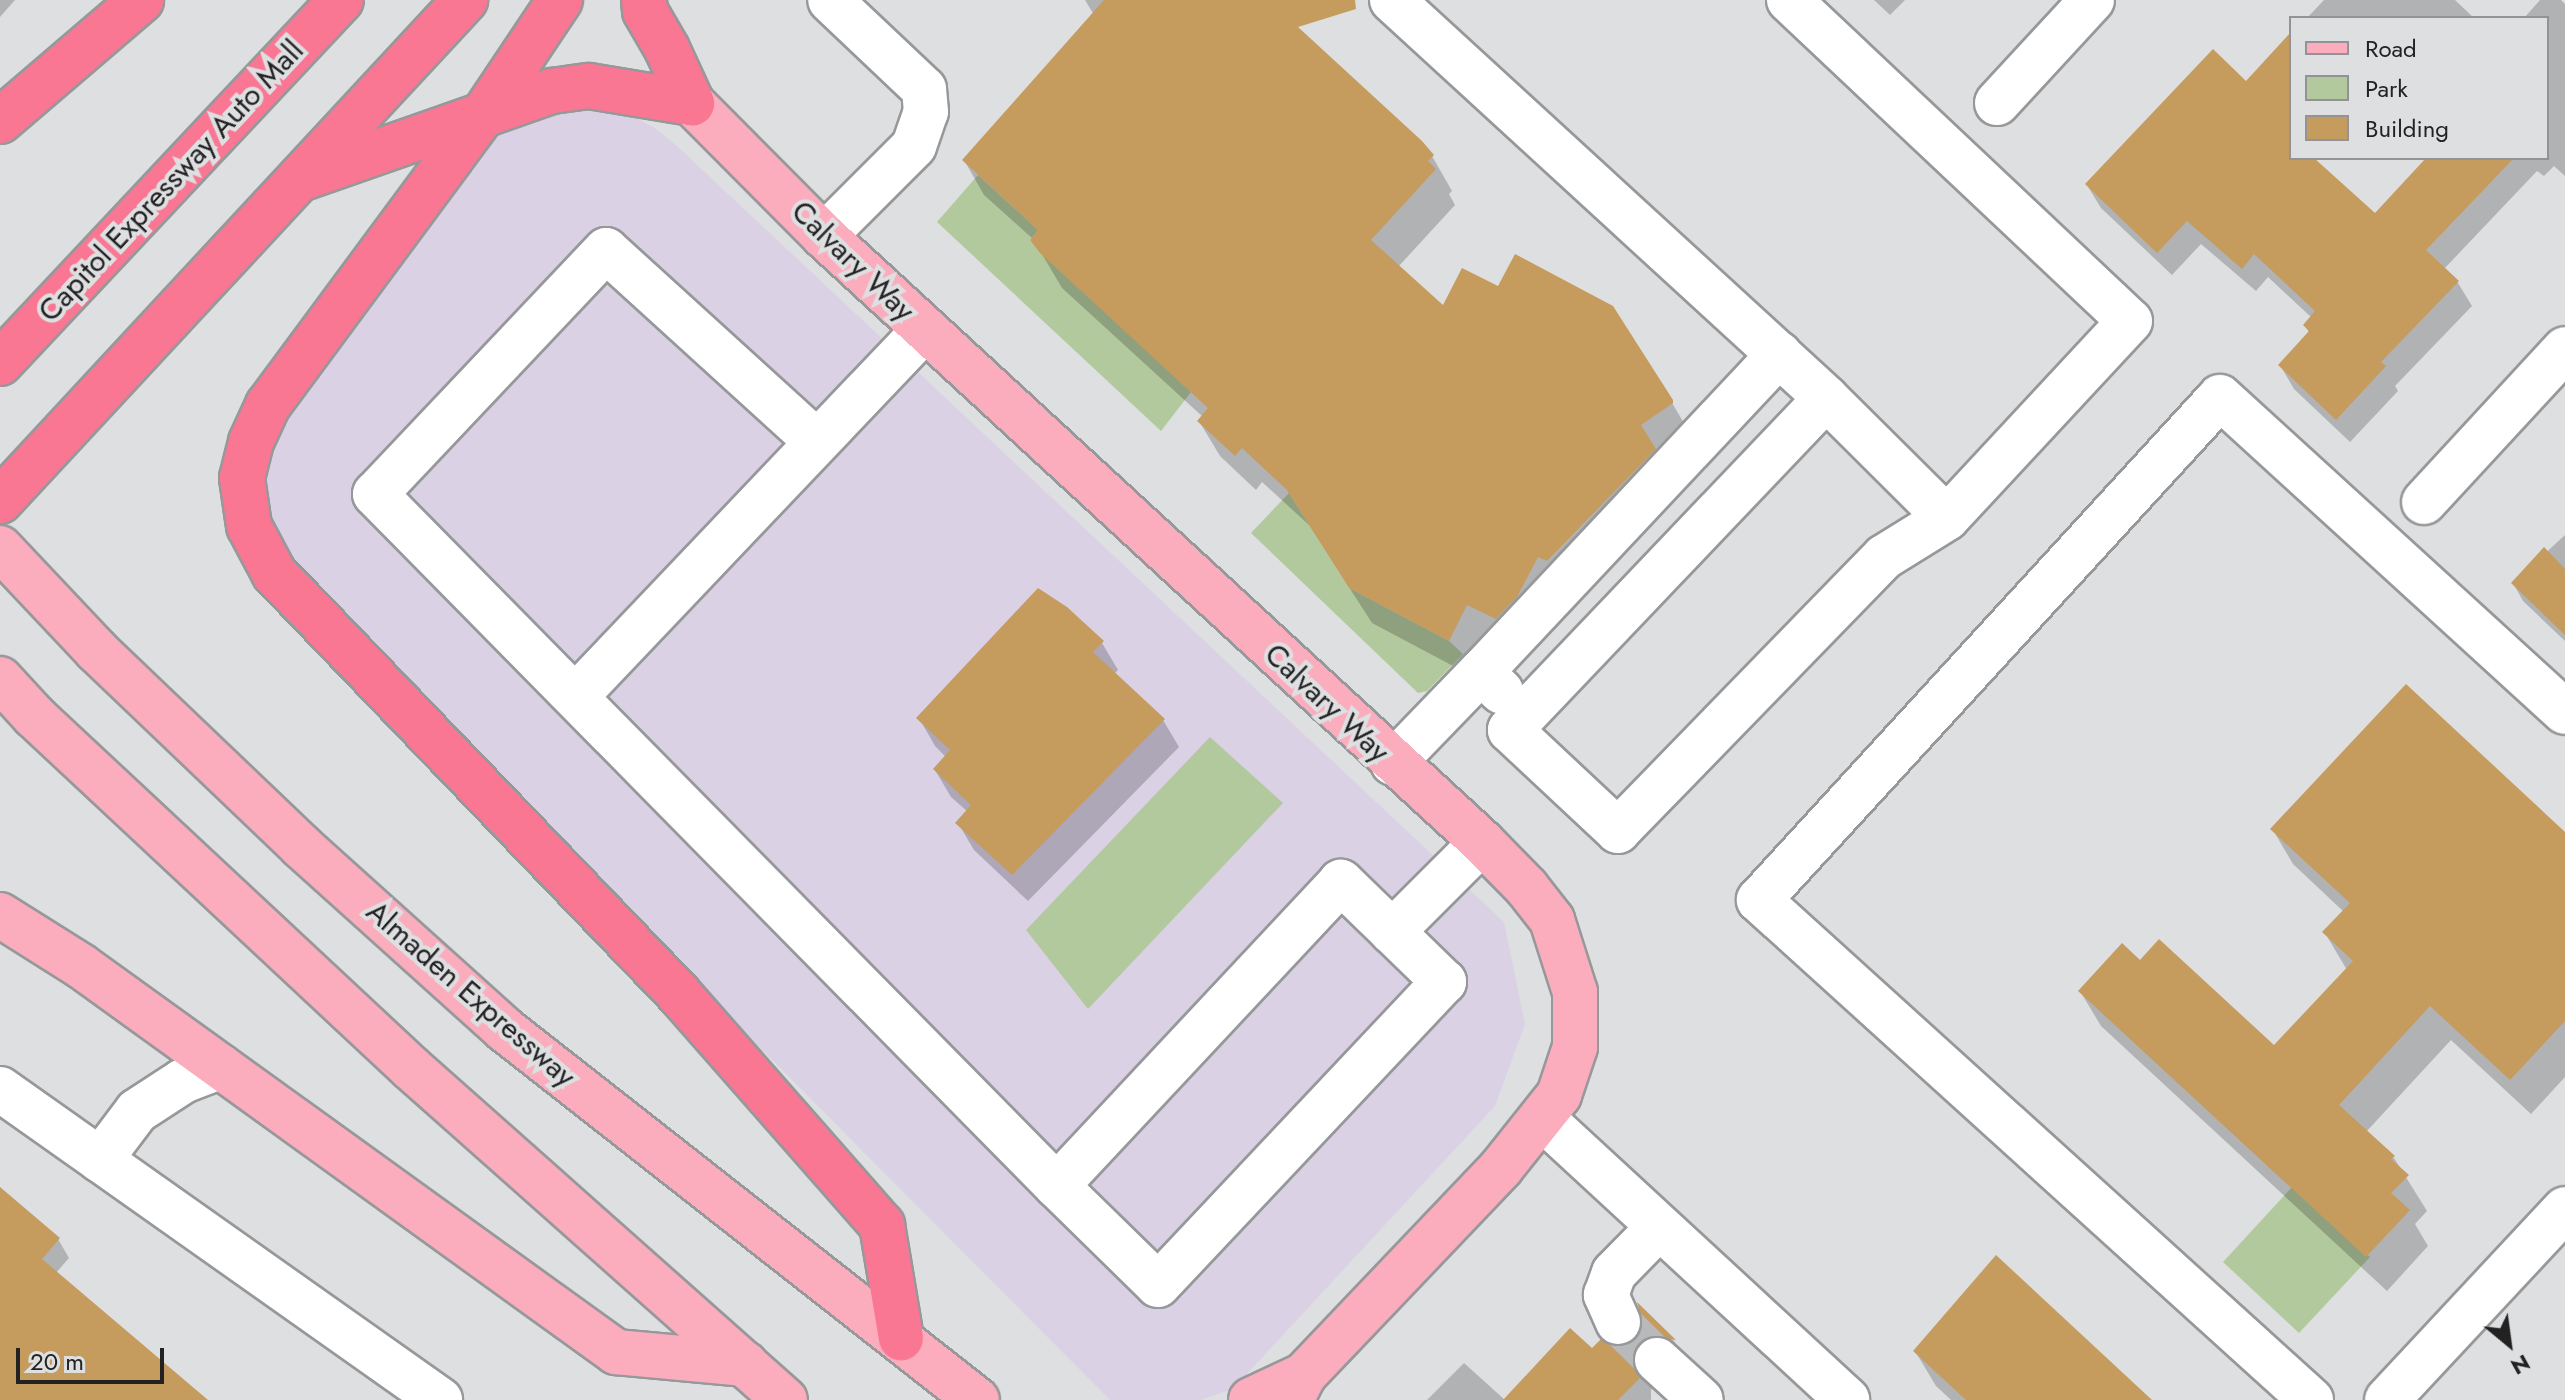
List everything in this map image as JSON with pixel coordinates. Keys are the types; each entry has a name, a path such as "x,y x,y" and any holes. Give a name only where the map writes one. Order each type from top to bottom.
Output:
{"highway":[{"path":"0,121 141,0"},
{"name":"Capitol Expressway Auto Mall","path":"0,363 341,0"},
{"path":"0,501 465,0"},
{"path":"560,0 485,112 268,405 251,442 242,478 249,526 274,573 679,994 882,1225 901,1338"},
{"path":"644,0 645,11 692,103"},
{"path":"297,181 485,112 552,91 589,86 692,103"}],"main road":[{"name":"Calvary Way","path":"692,103 824,236 1482,842 1527,888 1552,920 1575,992 1575,1047 1559,1095 1543,1119 1297,1388"},
{"name":"Almaden Expressway","path":"0,548 96,650 301,846 504,1029 977,1400"},
{"path":"0,679 34,716 750,1382"},
{"path":"0,915 81,966 616,1352 750,1382 785,1400"},
{"path":"1251,1400 1297,1388"}],"street":[{"path":"824,236 914,146 926,112 924,89 830,0"},
{"path":"1392,0 1780,354 1947,518"},
{"path":"1789,0 2130,321 1947,518 1884,557 1618,831 1510,730 1826,398"},
{"path":"1997,103 2092,0"},
{"path":"817,442 606,250 375,494 577,695 1057,1186 1158,1285 1444,982 1341,882 1057,1186"},
{"path":"577,695 925,329"},
{"path":"2424,502 2565,349"},
{"path":"1393,763 1780,354"},
{"path":"2311,1400 1759,900 2220,397 2565,712"},
{"path":"1481,672 1526,715"},
{"path":"1392,932 1482,842"},
{"path":"100,1160 137,1111 183,1081 220,1067"},
{"path":"0,1089 440,1400"},
{"path":"1543,1119 1847,1400"},
{"path":"2387,1400 2565,1209"},
{"path":"1618,1322 1606,1295 1614,1273 1659,1227"},
{"path":"1657,1360 1701,1400"}],"shaded area":[{"path":"591,108 630,115 655,128 678,147 1504,922 1525,1024 1495,1106 1233,1389 1201,1400 1110,1400 456,742 271,546 258,483 268,440 489,142 512,124 547,110"}],"green space":[{"path":"978,175 1038,230 1030,240 1191,392 1161,431 937,222"},
{"path":"1289,493 1349,588 1449,641 1463,654 1427,691 1418,693 1251,533"},
{"path":"1210,737 1283,803 1088,1009 1026,930"},
{"path":"2293,1186 2370,1257 2299,1333 2223,1262"}],"building":[{"path":"1104,0 1355,0 1356,9 1298,27 1422,141 1434,155 1428,161 1436,169 1371,240 1443,305 1462,268 1498,286 1515,254 1613,306 1673,400 1641,425 1656,449 1547,561 1538,557 1517,597 1496,619 1467,605 1449,641 1349,588 1287,490 1242,448 1235,456 1197,421 1208,408 1040,253 1030,240 1038,230 962,160"},
{"path":"2289,34 2289,160 2316,160 2375,213 2424,160 2512,160 2426,250 2459,281 2381,362 2386,366 2336,420 2278,365 2309,331 2303,325 2315,311 2254,254 2242,269 2187,221 2157,253 2085,184 2213,49 2246,81"},
{"path":"2544,547 2565,569 2565,635 2511,583"},
{"path":"1038,588 1067,607 1104,641 1093,652 1165,719 1012,875 955,823 971,805 933,769 950,750 916,718"},
{"path":"2406,684 2565,832 2565,1021 2510,1080 2430,1006 2339,1105 2395,1156 2391,1159 2409,1175 2391,1193 2410,1210 2366,1257 2078,991 2122,943 2140,960 2159,939 2274,1045 2353,961 2322,932 2350,903 2270,829"},
{"path":"0,1187 60,1238 42,1259 208,1400 0,1400"},
{"path":"1996,1255 2152,1400 1966,1400 1913,1351"},
{"path":"1637,1302 1676,1340 1650,1336 1639,1343 1632,1355 1633,1367 1640,1378 1618,1400 1503,1400 1570,1328 1592,1348 1601,1339 1615,1347 1629,1344 1638,1337 1643,1325"}],"tunnel":[{"path":"1618,1322 1657,1360"}]}
